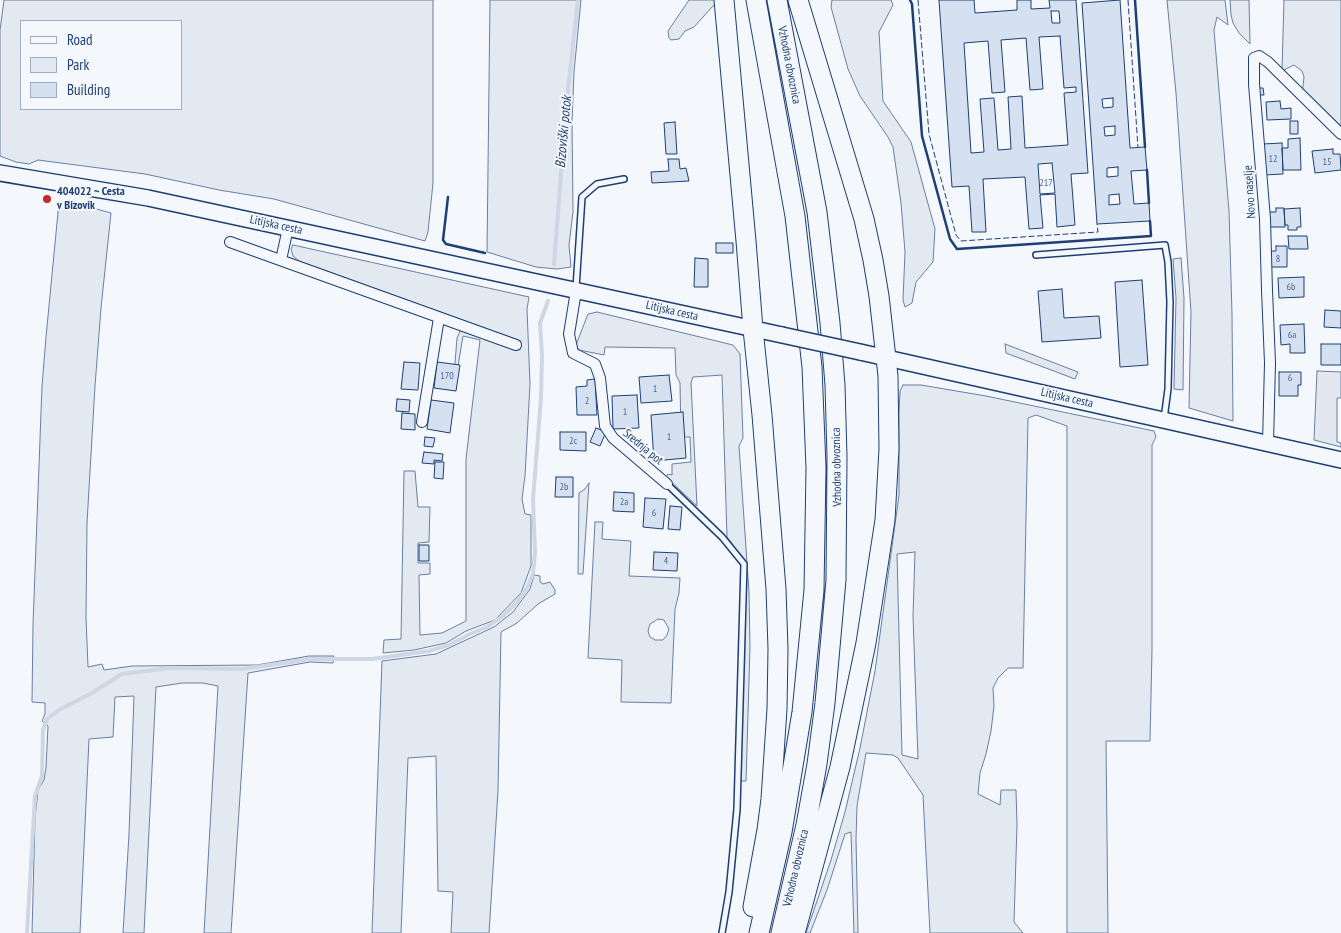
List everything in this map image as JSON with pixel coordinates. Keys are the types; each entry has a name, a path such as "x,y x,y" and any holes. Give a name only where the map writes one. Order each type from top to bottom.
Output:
{"highway":[{"path":"724,0 776,589 778,692 774,762 767,830 747,933"},
{"name":"Vzhodna obvoznica","path":"756,0 796,216 812,367 816,468 814,590 802,712 782,832 758,933"},
{"name":"Vzhodna obvoznica","path":"777,0 817,212 830,323 838,457 836,580 832,642 825,703 817,764 806,824 781,933"},
{"path":"795,933 840,767 866,643 888,486 889,405 879,296 864,219 798,0"}],"main road":[{"name":"Litijska cesta","path":"0,173 148,198 860,352 1341,460"}],"street":[{"name":"Novo naselje","path":"1268,443 1270,363 1265,219 1254,84 1254,61 1256,56 1259,56 1274,68 1341,134"},
{"path":"281,260 288,228"},
{"path":"230,242 516,345"},
{"name":"Srednja pot","path":"576,291 569,334 574,353 595,364 598,371 605,426 613,438 668,484"},
{"path":"422,422 439,318"}],"lane":[{"path":"576,291 582,197 597,184 624,179"},
{"path":"1036,255 1165,245 1168,262 1170,302 1168,389 1164,420"},
{"path":"668,484 722,537 744,564 736,809 729,892 722,933"}],"green space":[{"path":"4,0 433,0 433,183 428,232 425,241 274,199 219,190 145,174 38,160 29,164 16,162 0,156 0,30"},
{"path":"490,0 581,0 574,72 572,122 573,212 569,245 571,267 557,269 536,267 487,252"},
{"path":"689,0 716,0 716,4 694,27 685,31 679,39 671,40 668,31"},
{"path":"832,0 891,0 893,5 879,32 883,101 911,142 935,229 933,262 916,282 912,303 905,307 903,300 905,252 901,203 893,147 860,96 848,69 831,7"},
{"path":"1167,0 1225,0 1228,25 1217,17 1214,30 1229,211 1233,421 1189,408 1191,312 1176,93"},
{"path":"1230,0 1249,0 1250,44 1239,33 1233,23"},
{"path":"1284,0 1341,0 1341,130 1302,95 1304,77 1302,71 1294,65 1282,71"},
{"path":"59,202 111,213 101,308 87,523 86,618 88,667 102,664 104,670 132,666 257,665 309,656 334,656 333,663 310,662 248,673 231,933 204,933 218,686 203,683 182,683 156,687 144,933 123,933 134,696 115,697 113,737 89,739 80,933 32,933 35,818 38,790 44,780 46,768 48,726 42,721 45,714 45,703 32,702 33,625 42,386"},
{"path":"293,245 529,297 527,309 530,384 522,499 525,514 531,515 531,566 521,593 495,620 466,631 446,643 414,650 383,653 384,640 401,639 404,471 415,471 418,507 430,507 429,542 418,543 418,563 430,563 430,574 419,575 420,635 442,633 466,621 466,459 480,340 463,336 455,384 457,338 461,329 520,350 521,341 299,261 293,256 291,249"},
{"path":"597,312 733,345 740,354 743,438 739,446 749,592 750,647 746,781 740,781 744,630 743,587 741,562 727,537 722,375 693,377 691,383 697,506 666,477 668,474 672,475 672,464 691,462 690,437 681,437 680,383 676,375 675,348 605,347 604,355 579,350 576,345 588,314"},
{"path":"903,385 921,385 986,396 1154,431 1156,437 1152,445 1150,741 1106,741 1108,933 1067,933 1067,426 1036,415 1028,418 1023,668 1008,668 998,678 993,688 994,706 991,731 980,773 978,794 1000,805 1001,790 1016,790 1017,825 1014,922 1023,933 930,933 923,795 898,758 893,755 866,753 857,806 858,933 854,933 851,832 845,834 827,890 810,933 806,933 845,812 875,671 899,495 900,391","holes":["915,552 913,616 918,759 902,755 897,554"]},
{"path":"589,483 583,574 578,574 579,493"},
{"path":"595,522 603,522 602,539 631,541 629,576 680,578 675,609 671,703 621,702 622,660 588,658","holes":["658,619 664,620 669,629 663,640 655,640 650,637 648,631 650,624"]},
{"path":"534,575 540,576 540,582 543,584 550,582 555,590 555,594 538,604 517,623 501,632 498,791 489,933 451,933 453,892 438,891 436,756 408,758 401,933 372,933 382,661 436,654 494,627 513,612 530,589"}],"shaded area":[{"path":"1181,258 1184,298 1183,390 1174,389 1176,298 1173,259"},
{"path":"1005,344 1078,372 1075,379 1006,353"},
{"path":"1317,371 1341,372 1341,398 1337,398 1337,442 1341,443 1341,447 1314,440"}],"building":[{"path":"939,0 974,0 975,13 1017,10 1017,0 1031,0 1031,9 1050,8 1049,0 1076,0 1088,173 1071,174 1075,225 1057,227 1055,194 1040,195 1043,228 1029,229 1025,177 983,179 986,232 972,232 969,186 952,187","holes":["1051,11 1059,11 1060,23 1052,23","1060,36 1064,88 1076,87 1076,92 1064,93 1068,145 1025,148 1022,96 1008,97 1011,149 998,150 994,98 980,99 984,152 971,153 964,43 988,41 992,93 1005,92 1001,40 1026,38 1030,90 1043,89 1039,37","1052,163 1055,193 1040,194 1038,164"]},
{"path":"1120,0 1130,148 1145,147 1147,170 1131,171 1134,204 1149,203 1150,221 1097,224 1082,3","holes":["1113,98 1113,107 1103,108 1102,99","1115,126 1115,135 1105,136 1104,127","1118,167 1118,176 1107,177 1107,168","1119,194 1120,204 1109,205 1109,195"]},
{"path":"1258,88 1263,88 1264,95 1258,95"},
{"path":"1280,101 1281,109 1291,108 1291,119 1267,120 1266,102"},
{"path":"1290,121 1298,121 1298,134 1290,134"},
{"path":"675,122 677,154 666,154 664,123"},
{"path":"1300,138 1301,170 1283,170 1282,148 1288,148 1288,139"},
{"path":"1282,143 1283,174 1264,175 1263,144"},
{"path":"1333,149 1333,154 1340,154 1341,170 1315,173 1312,151"},
{"path":"668,159 679,159 680,169 686,168 689,181 652,183 651,172 669,171"},
{"path":"1276,208 1284,208 1285,227 1270,227 1269,212 1276,212"},
{"path":"1300,208 1301,227 1297,227 1297,230 1288,230 1288,225 1285,225 1284,209"},
{"path":"1288,236 1307,236 1308,249 1289,249"},
{"path":"716,243 733,243 733,253 716,253"},
{"path":"1276,246 1287,246 1287,267 1270,267 1270,251 1276,251"},
{"path":"695,258 708,259 708,287 694,287"},
{"path":"1304,277 1304,297 1279,298 1278,278"},
{"path":"1142,280 1148,365 1120,367 1115,282"},
{"path":"1062,289 1064,318 1099,316 1101,338 1042,342 1038,291"},
{"path":"1325,310 1341,311 1341,328 1324,327"},
{"path":"1304,324 1305,353 1290,353 1290,344 1281,345 1280,325"},
{"path":"1321,344 1341,344 1341,365 1321,365"},
{"path":"404,362 420,363 418,390 401,389"},
{"path":"437,362 460,365 456,391 434,388"},
{"path":"1279,372 1301,372 1301,385 1298,385 1298,396 1279,396"},
{"path":"669,375 672,401 641,403 639,377"},
{"path":"595,379 597,415 577,415 576,387 587,386 587,380"},
{"path":"637,395 639,428 613,429 612,396"},
{"path":"397,399 410,400 409,412 396,411"},
{"path":"431,400 454,403 450,433 427,429"},
{"path":"683,412 686,458 654,461 651,415"},
{"path":"402,413 415,414 415,430 401,429"},
{"path":"596,428 606,432 600,446 590,442"},
{"path":"560,432 586,432 586,451 560,450"},
{"path":"425,437 435,438 433,447 424,446"},
{"path":"424,452 443,454 442,461 434,460 434,464 422,463"},
{"path":"435,462 444,462 443,479 434,478"},
{"path":"556,477 573,477 573,497 555,497"},
{"path":"614,492 634,493 634,512 613,511"},
{"path":"645,498 666,499 663,529 643,527"},
{"path":"670,506 682,507 680,530 668,529"},
{"path":"419,545 429,545 429,561 419,561"},
{"path":"654,552 678,553 677,571 653,570"}],"waterway":[{"name":"Bizoviški potok","path":"554,265 566,108 578,0"},
{"path":"27,933 35,796 42,776 43,730 47,719 59,710 92,693 122,674 170,668 242,669 311,659 372,659 429,651 449,645 487,627 503,616 517,602 527,588 533,573 535,553 533,499 541,398 542,355 540,323 548,301"}],"fence":[{"path":"918,0 929,134 956,235 961,241 1098,232 1097,224"},
{"path":"1128,0 1138,148"}],"wall":[{"path":"910,0 912,4 922,136 950,239 957,249 1151,236 1150,221"},
{"path":"1135,0 1145,147"},
{"path":"1147,170 1149,203"},
{"path":"448,197 443,240 446,244 485,253"}],"place":[{"name":"404022 ~ Cesta v Bizovik","path":"47,199"}]}
